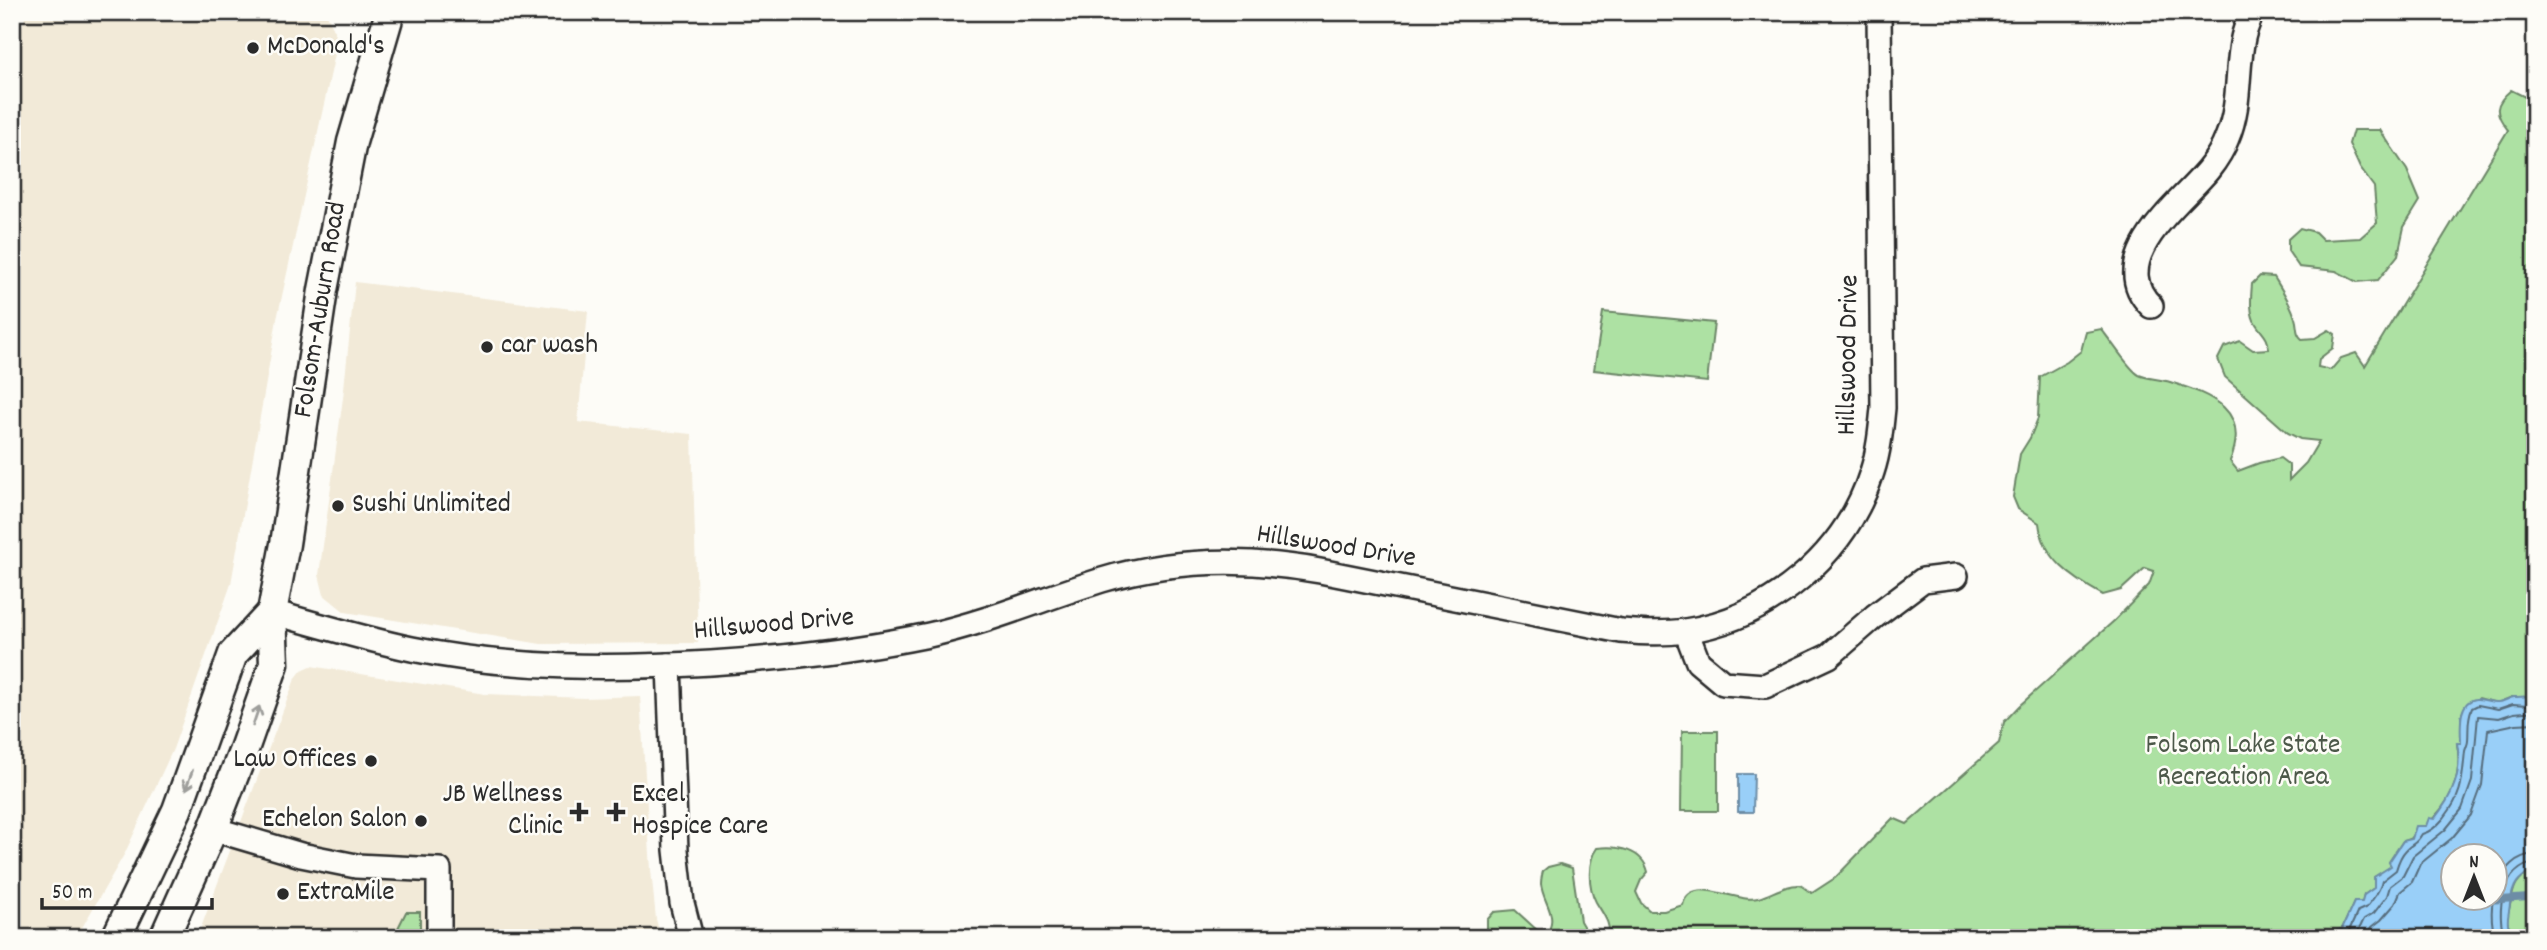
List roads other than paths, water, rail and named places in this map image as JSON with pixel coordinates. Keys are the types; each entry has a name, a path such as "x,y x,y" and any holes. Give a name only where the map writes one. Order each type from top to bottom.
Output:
{"main road":[{"name":"Folsom-Auburn Road","path":"164,938 213,829 274,664 272,612 287,535 323,290 352,142 390,12"},
{"path":"116,938 177,810 233,654 272,612"}],"street":[{"name":"Hillswood Drive","path":"272,612 344,633 414,649 479,659 558,666 669,666 791,658 875,646 1002,615 1103,580 1149,569 1196,563 1289,565 1621,631 1653,634 1686,631 1747,613 1776,597 1825,555 1860,502 1872,472 1880,440 1883,408 1879,12"},
{"path":"2151,306 2142,298 2136,276 2140,252 2152,230 2208,169 2227,140 2234,122 2243,38 2252,12"},
{"path":"1686,631 1698,662 1723,684 1765,687 1829,656 1875,616 1923,580 1956,576"},
{"path":"669,666 676,850 682,902 691,938"},
{"path":"213,829 301,855 356,866 439,870 439,938"}],"water":[{"path":"2535,692 2535,868 2520,879 2513,891 2508,921 2513,938 2331,938 2332,932 2342,929 2354,902 2362,902 2364,895 2374,888 2374,877 2391,866 2389,862 2403,841 2412,839 2416,826 2426,826 2429,818 2434,819 2446,802 2457,774 2457,743 2461,743 2461,717 2466,705 2476,699 2500,702"},
{"path":"1738,774 1754,774 1753,812 1738,812"}],"waterway":[{"path":"2508,899 2535,897"}],"place":[{"name":"McDonald's","path":"253,48"},
{"name":"car wash","path":"487,347"},
{"name":"Sushi Unlimited","path":"338,506"},
{"name":"Law Offices","path":"371,761"},
{"name":"JB Wellness Clinic","path":"579,812"},
{"name":"Excel Hospice Care","path":"616,812"},
{"name":"Echelon Salon","path":"421,821"},
{"name":"ExtraMile","path":"283,894"}],"park label":[{"name":"Folsom Lake State Recreation Area","path":"2243,763"}]}
